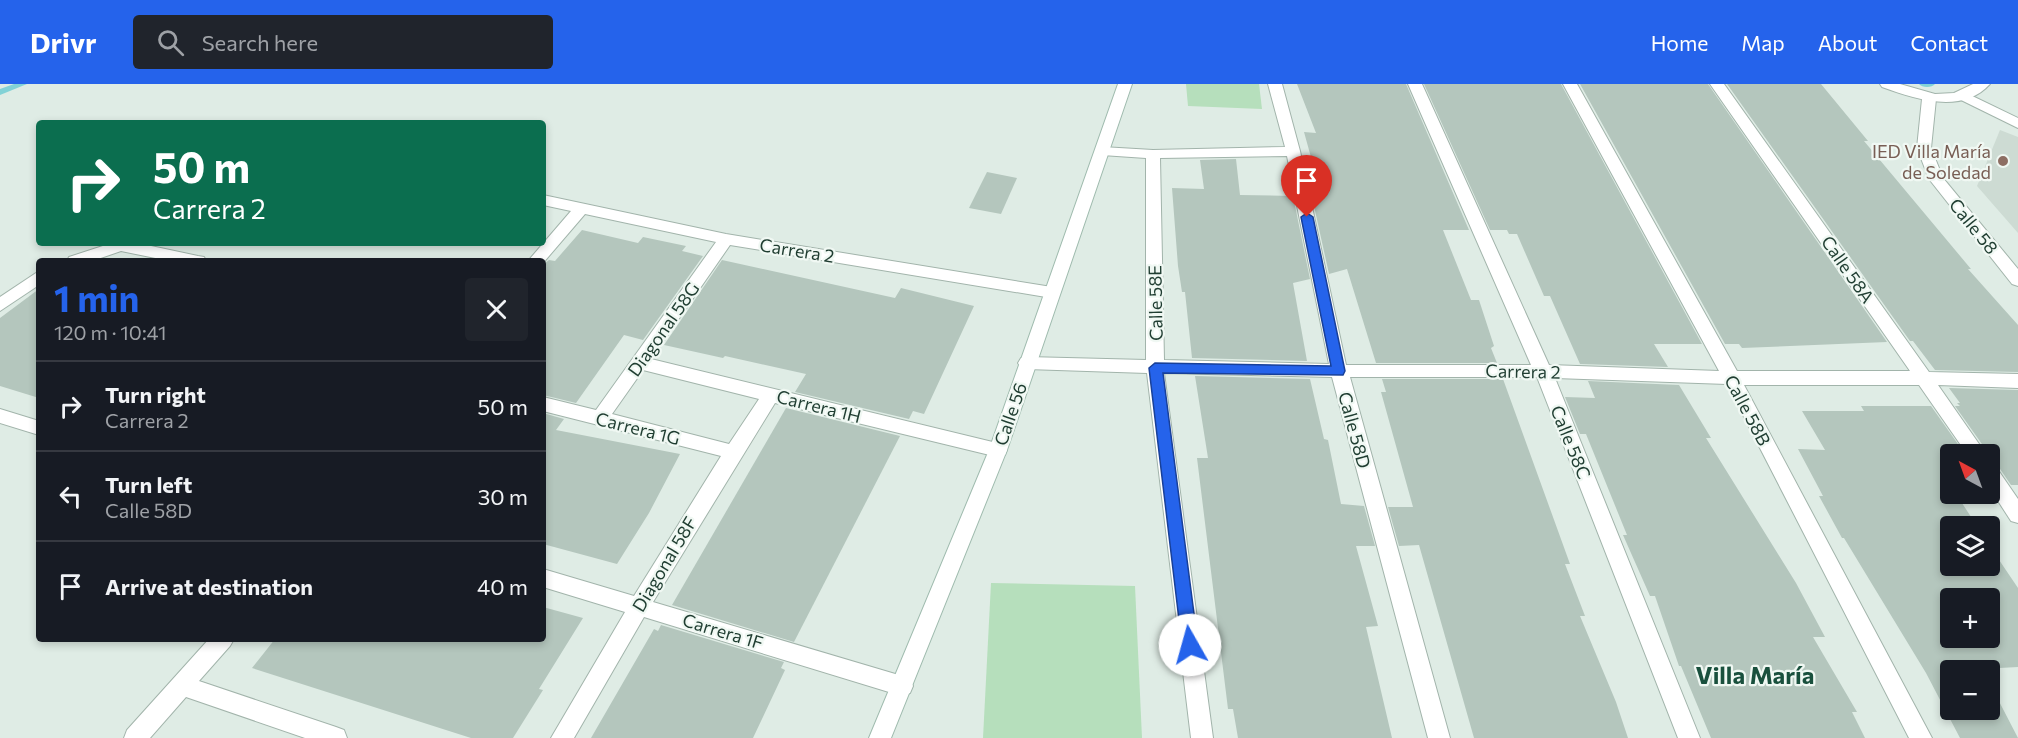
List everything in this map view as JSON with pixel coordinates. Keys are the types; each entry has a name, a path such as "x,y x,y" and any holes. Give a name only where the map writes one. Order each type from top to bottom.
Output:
{"street":[{"name":"Calle 56","path":"880,738 998,450 1125,84"},
{"name":"Calle 58D","path":"1275,84 1293,151 1339,371 1439,738"},
{"name":"Calle 58C","path":"1415,84 1543,371 1689,738"},
{"name":"Calle 58B","path":"1570,84 1732,378 1921,738"},
{"name":"Calle 58A","path":"1717,84 1970,444"},
{"path":"1887,84 1929,99 1964,96 1983,84"},
{"path":"1964,96 2018,124"},
{"name":"Calle 58","path":"1929,99 1924,148 1936,179 2018,280"},
{"path":"1102,151 1153,154 1293,151"},
{"name":"Calle 58E","path":"1153,154 1155,368 1202,738"},
{"name":"Carrera 2","path":"546,201 726,239 1052,292"},
{"path":"539,258 581,208"},
{"name":"Diagonal 58G","path":"600,418 726,239"},
{"path":"84,258 118,246"},
{"path":"133,246 185,258"},
{"path":"0,305 36,279"},
{"name":"Carrera 1H","path":"640,363 998,450"},
{"name":"Carrera 2","path":"1028,363 1155,368 1543,371 1732,378 1925,378 2018,381"},
{"name":"Diagonal 58F","path":"562,738 638,606 771,394"},
{"name":"Carrera 1G","path":"546,405 733,452"},
{"path":"0,416 36,427"},
{"path":"2000,488 2018,515"},
{"name":"Carrera 1F","path":"546,579 902,686"},
{"path":"135,738 220,642"},
{"path":"183,686 336,738"}],"shaded area":[{"name":"IED Villa María de Soledad","path":"2000,130 2018,137 2018,233 1977,186"}],"green space":[{"path":"1186,84 1259,84 1262,109 1188,106"},
{"path":"991,583 1135,586 1142,738 983,738"}],"building":[{"path":"1297,84 1406,84 1469,230 1443,230 1471,300 1479,300 1497,363 1376,363 1347,269 1329,274 1312,197 1322,197 1304,132 1316,133"},
{"path":"1424,84 1561,84 1702,344 1654,344 1668,367 1580,364 1550,296 1544,296 1517,234 1509,234 1507,230 1490,230"},
{"path":"1580,84 1708,84 1887,342 1742,348 1739,344 1725,344"},
{"path":"1727,84 1821,84 1868,141 1864,141 1971,269 1968,269 2018,325 2018,372 1935,370 1913,341 1910,341"},
{"path":"1236,159 1240,195 1293,196 1310,279 1293,283 1307,361 1192,358 1185,292 1182,292 1178,266 1172,188 1204,189 1200,160"},
{"path":"987,172 1017,178 1001,214 969,208"},
{"path":"582,230 638,243 643,237 686,246 682,251 703,256 643,340 624,335 576,403 546,396 546,262 549,260 555,261"},
{"path":"722,260 895,298 901,288 974,306 924,414 913,411 909,419 795,392 806,374 664,345"},
{"path":"36,291 36,397 0,386 0,318"},
{"path":"1195,376 1310,379 1324,439 1328,440 1341,504 1364,506 1375,546 1356,546 1378,626 1366,627 1392,738 1238,738 1233,709 1228,709 1197,458 1208,458"},
{"path":"1382,379 1503,379 1570,564 1565,564 1585,616 1580,616 1616,702 1628,738 1474,738 1419,545 1399,546 1388,507 1413,507 1381,392 1386,392"},
{"path":"1588,381 1679,385 1711,438 1706,438 1796,583 1825,637 1813,637 1857,712 1852,712 1865,738 1711,738 1681,666 1679,666 1655,596 1650,596 1623,535 1627,535 1586,434 1580,434 1565,397 1595,398"},
{"path":"1949,388 2018,390 2018,485 2011,485 2000,469 2000,444 1982,444 1955,406 1960,406 1957,403 1960,403"},
{"path":"1861,406 1931,406 1958,444 1940,444 1940,504 1963,504 1970,516 1940,516 1940,576 2000,576 2000,561 2018,588 2018,667 2000,668 2000,660 1940,660 1940,700 1819,496 1823,496 1798,449 1825,450 1802,411 1864,411"},
{"path":"786,408 900,436 794,642 672,605"},
{"path":"546,414 564,419 556,430 680,454 649,513 617,564 546,545"},
{"path":"546,608 583,618 539,689 543,690 513,738 471,738 252,668 273,642 546,642"},
{"path":"661,625 784,662 781,668 785,670 753,738 591,738 654,629 658,631"},
{"path":"2000,703 2018,738 1960,738 1951,720 2000,720"}],"waterway":[{"path":"0,92 23,84"},
{"path":"1923,84 1931,84"}],"place":[{"name":"IED Villa María de Soledad","path":"2003,161"}],"district":[{"name":"Villa María","path":"1755,674"}],"route":[{"path":"1190,645 1155,368 1339,371 1307,217"}]}
